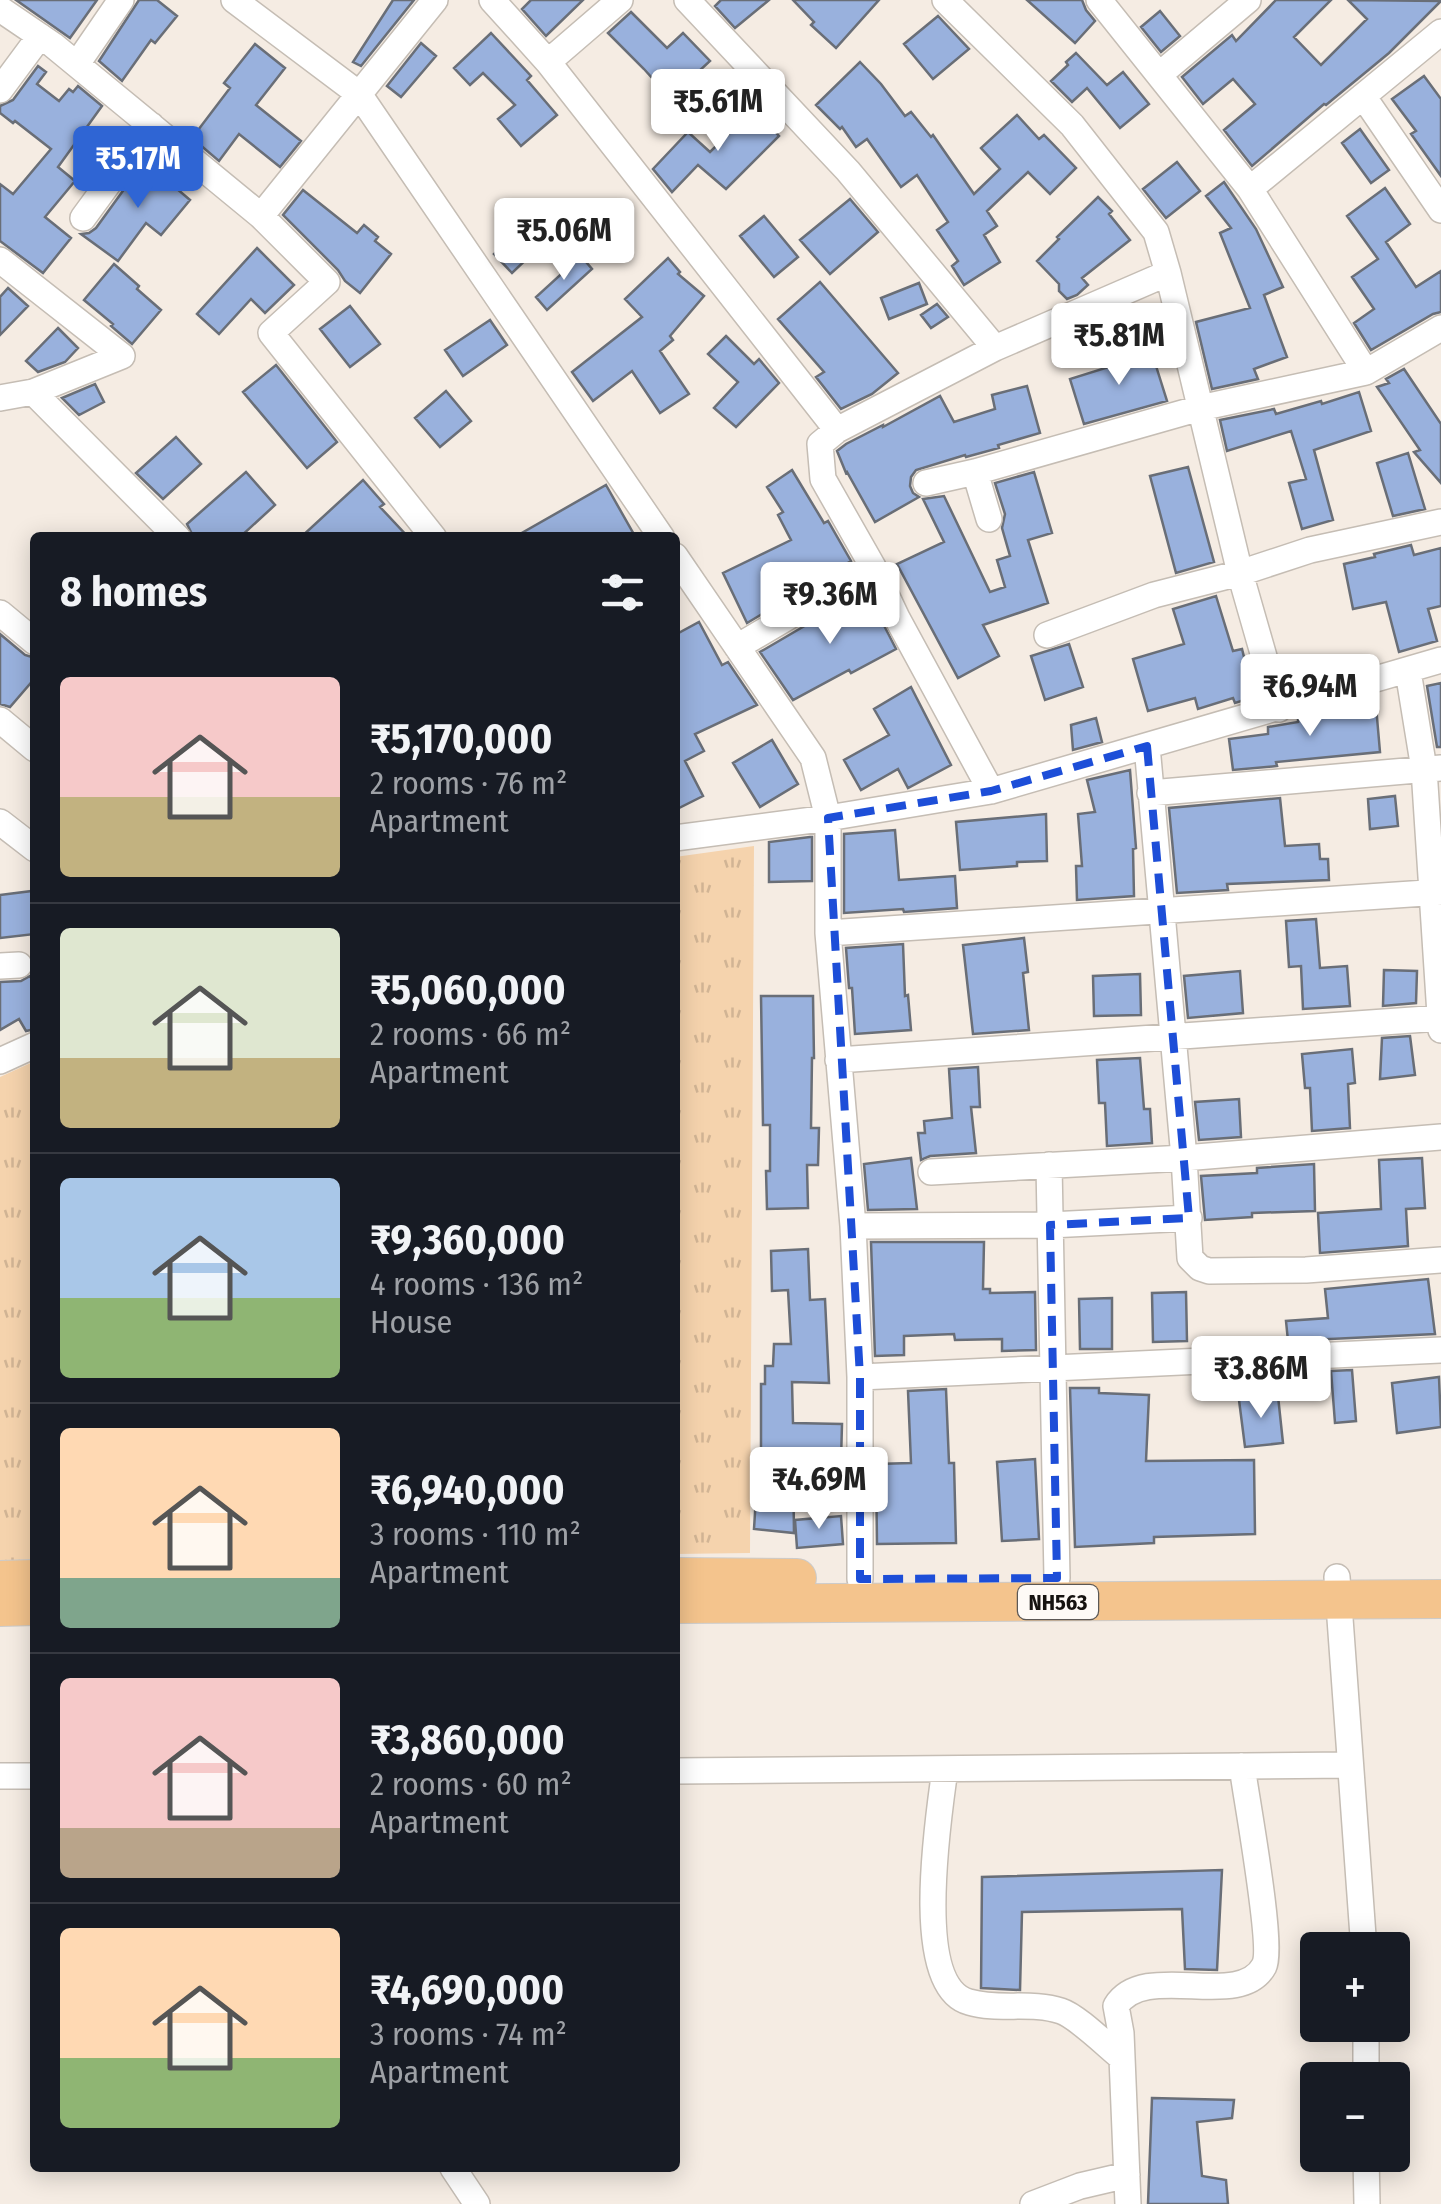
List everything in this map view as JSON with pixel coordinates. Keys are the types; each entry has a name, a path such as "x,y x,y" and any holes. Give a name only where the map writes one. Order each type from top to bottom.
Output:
{"highway":[{"name":"NH563","path":"680,1604 1337,1589 1441,1576"},
{"name":"NH563","path":"680,1578 1057,1578 1337,1589 1441,1598"},
{"path":"0,1580 30,1580"},
{"path":"0,1606 30,1606"}],"street":[{"path":"76,64 121,0"},
{"path":"234,0 360,94 658,532"},
{"path":"262,216 435,0"},
{"path":"492,0 548,62 838,430"},
{"path":"548,62 620,0"},
{"path":"687,0 848,171 995,348"},
{"path":"945,0 1072,125 1156,232 1240,573 1280,709"},
{"path":"1099,0 1250,189 1366,372"},
{"path":"1158,75 1248,0"},
{"path":"0,9 76,64 262,216 326,282 271,332 429,532"},
{"path":"1250,189 1441,32"},
{"path":"0,90 40,36"},
{"path":"1363,96 1441,210"},
{"path":"83,218 151,125"},
{"path":"0,260 122,356 33,392 0,398"},
{"path":"992,792 824,479 820,444 838,430 995,348 1168,273"},
{"path":"926,483 1200,408 1366,372 1441,328"},
{"path":"33,392 172,532"},
{"path":"975,472 988,519"},
{"path":"1047,635 1154,595 1310,550 1441,522"},
{"path":"680,563 813,758 828,818 828,933 853,1226 860,1377 860,1578"},
{"path":"737,647 873,567"},
{"path":"0,613 30,638"},
{"path":"680,837 992,792 1441,660"},
{"path":"1408,671 1432,769 1441,1030"},
{"path":"0,720 30,745"},
{"path":"1147,746 1175,1038 1190,1258 1209,1271 1306,1270 1441,1260"},
{"path":"1150,793 1432,769"},
{"path":"0,822 30,845"},
{"path":"828,933 1436,893"},
{"path":"838,1060 1441,1018"},
{"path":"0,1061 30,1047"},
{"path":"931,1172 1441,1138"},
{"path":"1049,1165 1057,1578"},
{"path":"853,1226 1050,1225 1189,1218"},
{"path":"860,1377 1441,1350"},
{"path":"1337,1589 1363,1932"},
{"path":"1128,2204 1116,2006 1122,1996 1141,1986 1234,1985 1257,1976 1267,1962 1266,1927 1242,1766"},
{"path":"680,1771 1350,1766"},
{"path":"945,1768 932,1880 939,1966 950,1990 964,2002 1064,2012 1122,2058"},
{"path":"0,1776 30,1776"},
{"path":"456,2172 476,2204"},
{"path":"1366,2172 1367,2204"},
{"path":"1032,2204 1080,2186 1126,2175"}],"highlighted area":[{"path":"1147,746 1189,1218 1050,1225 1057,1578 860,1579 860,1377 828,818 991,791"}],"green space":[{"path":"754,846 750,1553 680,1554 680,856"},
{"path":"30,1063 30,1563 0,1563 0,1077"}],"building":[{"path":"16,0 97,0 70,38"},
{"path":"139,0 157,0 177,16 155,43 151,40 122,81 99,61"},
{"path":"393,0 414,0 361,66 353,62"},
{"path":"531,0 583,0 546,36 522,9"},
{"path":"721,0 769,0 735,28 715,6"},
{"path":"793,0 879,0 836,48 811,25 814,22"},
{"path":"1027,0 1082,0 1095,21 1075,43"},
{"path":"1276,0 1331,0 1294,37 1321,65 1367,19 1348,0 1441,1 1389,53 1252,166 1224,130 1255,104 1233,79 1203,104 1182,77 1232,35 1236,41"},
{"path":"1160,11 1180,36 1161,52 1141,27"},
{"path":"631,12 667,48 683,33 710,61 670,98 608,33"},
{"path":"938,16 969,49 933,79 904,44"},
{"path":"491,33 531,76 527,80 557,115 521,146 498,119 515,105 483,73 470,85 454,68"},
{"path":"421,43 436,56 401,97 387,86"},
{"path":"255,44 285,68 256,105 301,141 280,167 239,134 219,161 192,138 230,88 224,83"},
{"path":"1076,53 1107,85 1123,72 1149,104 1120,128 1087,88 1072,102 1051,81"},
{"path":"860,62 905,116 911,112 933,135 974,194 1000,169 981,148 1017,115 1039,139 1044,135 1076,168 1050,194 1028,172 987,211 997,226 984,235 1000,262 964,285 952,266 958,261 937,230 948,222 917,175 901,187 867,139 856,147 842,127 816,105"},
{"path":"38,66 46,72 37,84 59,101 69,89 73,92 78,86 102,106 58,167 75,181 45,217 71,238 43,273 0,241 0,184 13,194 51,149 0,113 0,106 13,100"},
{"path":"1424,76 1441,99 1441,176 1411,134 1416,131 1392,99"},
{"path":"754,109 779,136 726,189 698,165 672,192 653,169 688,132 710,152"},
{"path":"1360,129 1389,170 1371,183 1342,143"},
{"path":"146,159 190,200 161,235 146,223 118,261 81,234 96,228"},
{"path":"1177,162 1200,191 1166,218 1143,189"},
{"path":"1224,182 1256,229 1283,287 1264,295 1287,357 1254,369 1258,379 1212,389 1196,322 1250,308 1220,233 1231,228 1206,196"},
{"path":"1385,188 1410,224 1386,242 1416,287 1441,271 1441,312 1371,350 1354,323 1374,309 1352,277 1378,259 1347,216"},
{"path":"303,190 357,233 364,225 391,254 360,293 283,215"},
{"path":"1098,197 1130,240 1082,278 1088,285 1067,299 1059,291 1059,284 1037,261"},
{"path":"850,199 878,232 830,274 800,240"},
{"path":"540,210 558,229 512,273 494,254"},
{"path":"764,216 798,257 774,277 740,236"},
{"path":"257,248 294,285 265,313 251,299 219,334 197,314"},
{"path":"581,256 592,269 547,310 536,297"},
{"path":"668,258 678,274 704,296 670,336 673,340 660,351 689,394 660,413 632,371 593,401 572,372 642,317 625,299"},
{"path":"114,264 161,310 132,344 84,300"},
{"path":"820,282 898,373 872,394 841,409 816,377 824,372 778,319"},
{"path":"919,283 927,304 889,319 881,298"},
{"path":"8,288 28,306 0,335 0,297"},
{"path":"937,304 948,317 931,328 921,315"},
{"path":"350,306 380,344 350,367 320,329"},
{"path":"490,320 507,345 463,376 445,350"},
{"path":"58,328 78,348 65,362 38,372 26,361"},
{"path":"726,336 754,364 759,359 779,383 736,427 714,408 738,382 708,354"},
{"path":"1151,350 1167,401 1084,424 1070,379"},
{"path":"276,365 337,442 307,468 243,392"},
{"path":"1404,369 1441,424 1441,483 1414,452 1420,450 1377,387 1389,383 1386,379"},
{"path":"95,384 104,402 79,415 62,398"},
{"path":"1027,386 1040,433 916,470 910,486 919,497 875,522 837,451 940,396 954,422 995,409 992,395"},
{"path":"446,391 471,421 440,447 415,418"},
{"path":"1359,392 1371,431 1314,450 1333,520 1302,529 1289,483 1306,479 1291,431 1227,451 1220,420 1274,409 1276,414"},
{"path":"176,437 201,464 163,499 136,473"},
{"path":"1408,453 1425,509 1393,516 1377,463"},
{"path":"1188,467 1214,562 1176,573 1150,476"},
{"path":"792,470 851,561 747,623 723,573 791,540 778,515 783,512 767,487"},
{"path":"246,472 275,505 246,532 191,532 187,524"},
{"path":"1034,472 1052,533 1028,540 1048,603 983,625 999,656 958,678 897,564 944,542 923,499 944,496 990,592 1005,587 997,560 1010,556 1002,528 1005,514 995,483"},
{"path":"363,480 384,504 380,507 403,532 307,532"},
{"path":"606,485 633,532 524,532"},
{"path":"1411,545 1414,555 1441,548 1441,606 1428,609 1437,641 1399,652 1386,602 1353,609 1344,564"},
{"path":"866,590 896,649 793,700 760,652"},
{"path":"1216,596 1233,651 1242,649 1254,697 1235,703 1233,698 1198,709 1195,698 1148,711 1133,659 1184,644 1173,609"},
{"path":"699,622 722,665 728,662 757,705 695,734 704,751 685,761 703,796 680,808 680,632"},
{"path":"0,634 30,656 30,684 10,707 0,704"},
{"path":"1069,644 1083,687 1045,700 1031,656"},
{"path":"1441,683 1441,747 1437,747 1427,686"},
{"path":"911,687 951,765 908,788 898,769 861,790 844,760 889,735 874,709"},
{"path":"1376,706 1380,752 1233,770 1229,739 1268,734 1268,727 1298,722 1323,711"},
{"path":"1096,718 1102,742 1073,750 1071,725"},
{"path":"772,740 798,784 760,807 733,763"},
{"path":"1130,770 1136,848 1134,896 1077,900 1076,866 1082,866 1078,814 1095,812 1087,780"},
{"path":"1395,796 1398,826 1370,829 1368,799"},
{"path":"1280,798 1285,846 1319,844 1320,859 1328,859 1329,880 1227,884 1228,890 1177,893 1169,808"},
{"path":"1046,814 1047,861 960,870 956,822"},
{"path":"895,830 899,880 955,876 957,908 844,913 844,834"},
{"path":"812,837 812,881 769,882 769,842"},
{"path":"30,891 30,935 0,938 0,895"},
{"path":"1316,919 1320,968 1347,966 1350,1006 1303,1009 1301,966 1289,967 1286,921"},
{"path":"1024,938 1029,1030 973,1034 963,945"},
{"path":"903,944 911,1030 855,1034 846,948"},
{"path":"1384,970 1417,971 1416,1003 1383,1006"},
{"path":"1240,971 1243,1013 1188,1018 1184,976"},
{"path":"1140,974 1141,1015 1094,1016 1093,976"},
{"path":"30,976 30,1030 26,1031 19,1019 0,1030 0,982 21,981"},
{"path":"761,996 813,996 811,1128 819,1128 818,1165 807,1165 808,1208 767,1209 770,1125 763,1125"},
{"path":"1410,1036 1415,1075 1380,1079 1382,1038"},
{"path":"1352,1049 1355,1083 1348,1084 1350,1128 1312,1131 1310,1088 1305,1088 1302,1054"},
{"path":"1140,1058 1144,1109 1150,1109 1152,1143 1107,1146 1097,1060"},
{"path":"978,1067 980,1107 971,1107 976,1153 921,1160 918,1133 925,1133 924,1121 952,1118 949,1069"},
{"path":"1239,1099 1241,1137 1199,1140 1195,1102"},
{"path":"911,1158 917,1209 868,1210 864,1164"},
{"path":"1422,1158 1425,1208 1406,1209 1408,1246 1320,1253 1318,1213 1381,1209 1379,1160"},
{"path":"1314,1164 1315,1211 1252,1213 1252,1217 1205,1220 1201,1176"},
{"path":"871,1242 984,1242 983,1289 990,1289 990,1293 1035,1292 1036,1350 1002,1351 1002,1339 955,1340 954,1334 904,1336 904,1355 875,1356"},
{"path":"808,1249 810,1300 825,1299 829,1383 792,1382 793,1423 842,1424 841,1461 793,1461 794,1533 754,1529 761,1465 761,1384 765,1384 765,1366 773,1366 774,1344 791,1344 788,1290 772,1291 771,1251"},
{"path":"1428,1279 1435,1334 1288,1341 1286,1321 1328,1318 1325,1289"},
{"path":"1186,1292 1187,1341 1153,1342 1152,1293"},
{"path":"1112,1298 1112,1349 1080,1349 1079,1299"},
{"path":"1352,1370 1356,1421 1335,1423 1331,1371"},
{"path":"1439,1377 1441,1427 1397,1433 1392,1383"},
{"path":"1070,1388 1149,1395 1146,1461 1254,1460 1255,1534 1154,1537 1154,1543 1075,1547"},
{"path":"946,1389 949,1463 954,1463 956,1543 877,1544 876,1464 911,1463 908,1391"},
{"path":"1278,1396 1283,1443 1245,1447 1239,1400"},
{"path":"1035,1459 1039,1539 1002,1541 997,1462"},
{"path":"841,1516 843,1544 797,1548 795,1520"},
{"path":"1222,1870 1217,1970 1185,1969 1182,1909 1022,1912 1020,1990 981,1988 982,1877"},
{"path":"1152,2098 1234,2100 1232,2118 1197,2122 1202,2176 1226,2180 1228,2204 1148,2204"}]}
